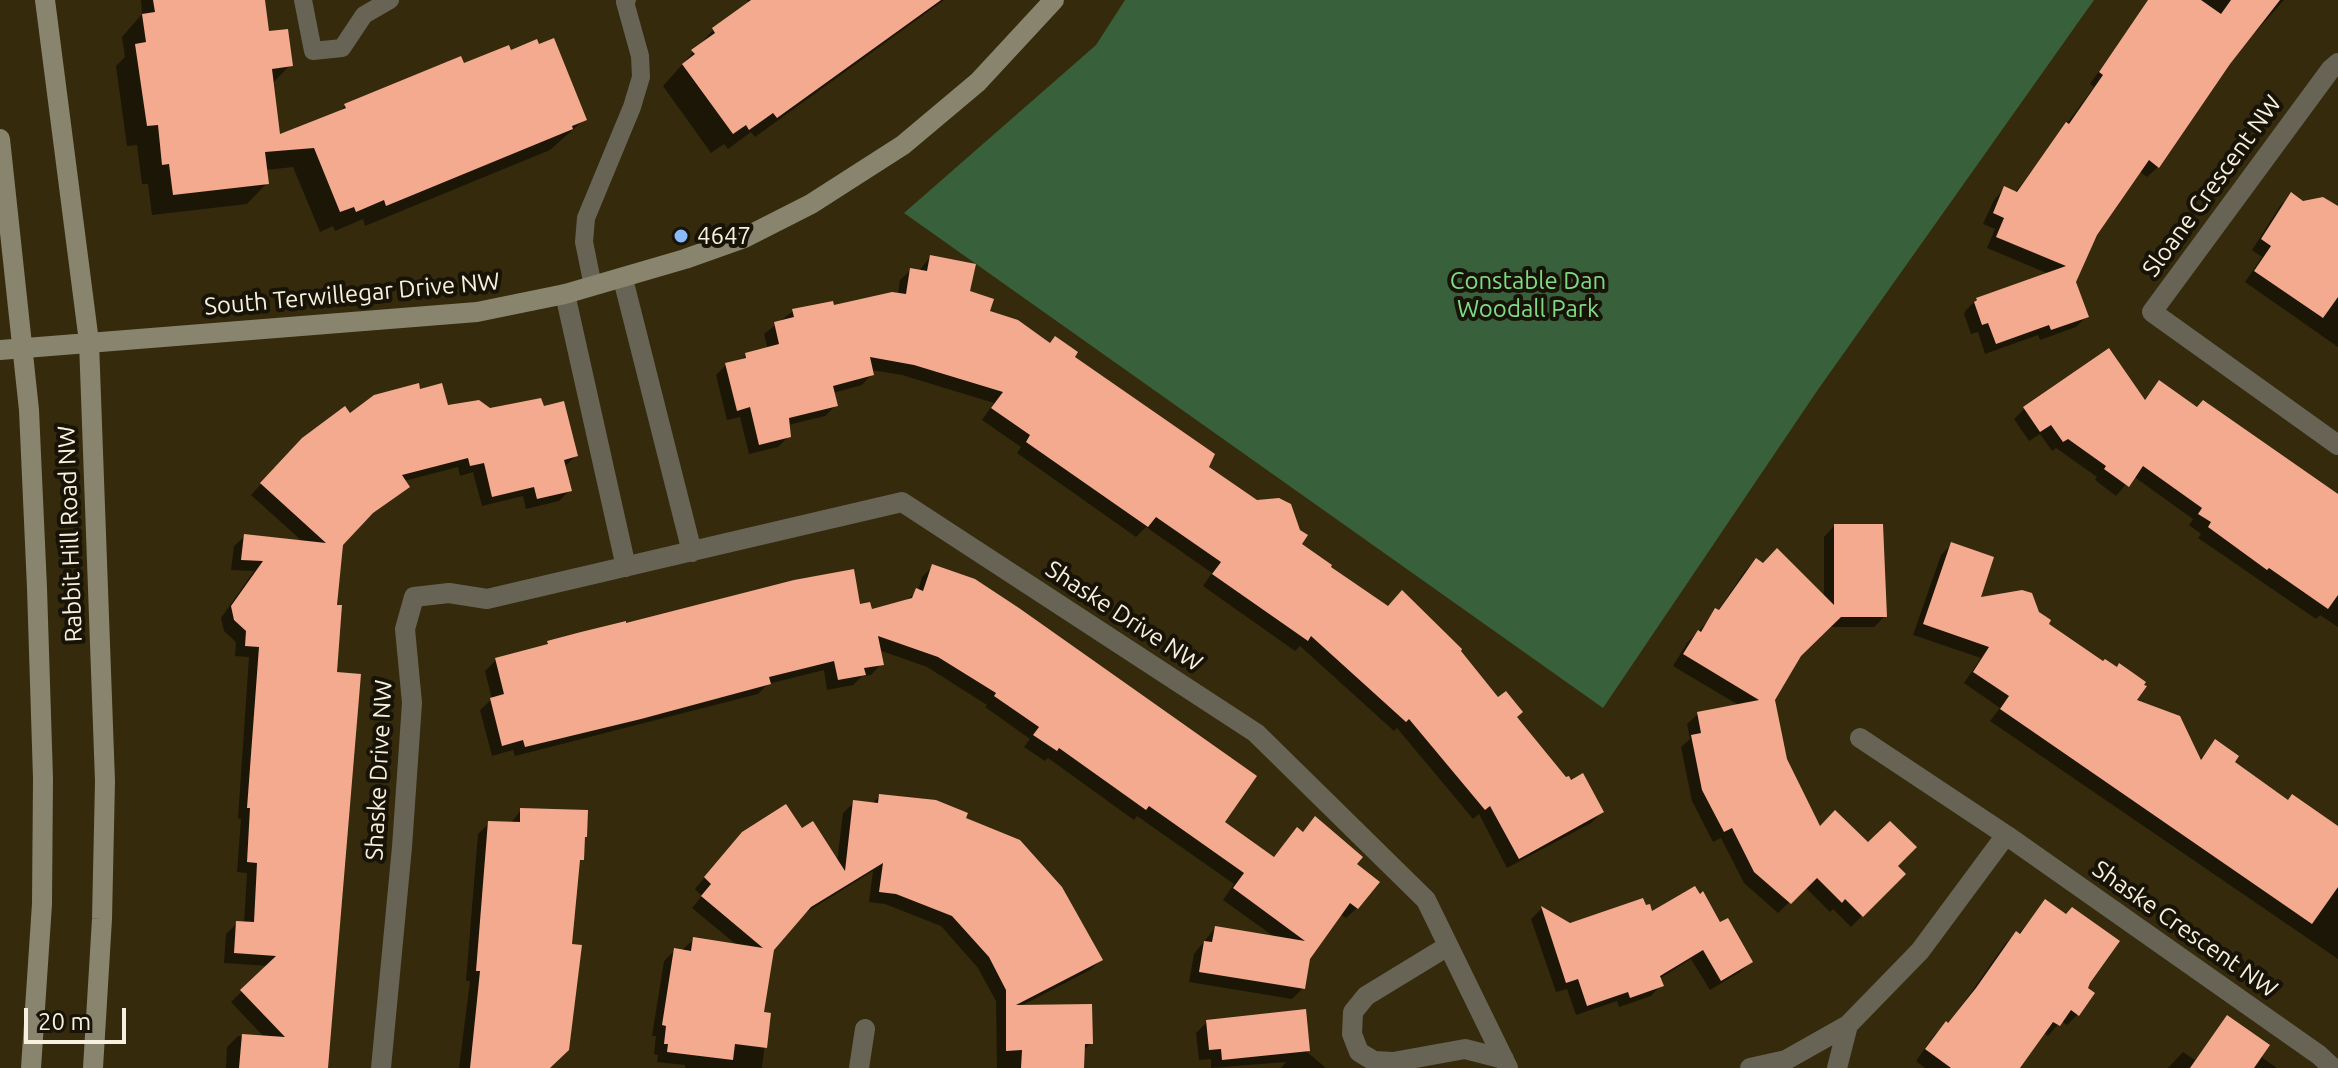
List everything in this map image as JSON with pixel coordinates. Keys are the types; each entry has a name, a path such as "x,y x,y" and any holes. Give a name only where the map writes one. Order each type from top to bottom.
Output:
{"main road":[{"name":"Rabbit Hill Road NW","path":"45,0 89,342 105,781 102,919 93,1068"},
{"name":"South Terwillegar Drive NW","path":"0,350 477,312 623,279 744,238 811,204 862,173 960,99 1013,47 1054,0"},
{"name":"Rabbit Hill Road NW","path":"0,139 29,410 43,778 42,904 31,1068"}],"street":[{"name":"Sloane Crescent NW","path":"2338,63 2152,312 2338,445"},
{"path":"623,279 692,552"},
{"path":"565,294 626,567"},
{"name":"Shaske Drive NW","path":"381,1068 412,703 405,629 414,597 449,593 487,599 902,502 1256,733 1426,900 1506,1063"},
{"name":"Shaske Crescent NW","path":"1860,738 2006,835 2319,1055 2333,1068"},
{"path":"1750,1068 1786,1060 1848,1025 1920,951 2006,835"},
{"name":"Shaske Drive NW","path":"1448,946 1366,996 1353,1012 1352,1034 1359,1052 1374,1061 1393,1062 1465,1049 1506,1063"},
{"path":"1837,1068 1848,1025"},
{"path":"859,1068 865,1029"}],"lane":[{"path":"303,0 313,51 342,48 363,7 390,0"},
{"path":"593,286 584,242 586,218 632,107 641,77 638,46 625,1"}],"green space":[{"name":"Constable Dan Woodall Park","path":"1125,0 2094,0 1817,391 1603,708 904,213 1096,45"}],"building":[{"path":"153,0 265,0 269,31 288,29 293,66 272,69 280,134 461,56 464,63 509,45 511,50 537,39 539,44 554,38 587,120 572,126 573,129 386,206 384,200 356,212 354,207 340,212 314,148 265,152 269,184 173,195 169,164 162,165 158,125 147,126 135,44 146,42 142,14 155,12"},
{"path":"751,0 941,0 777,118 773,113 749,130 746,125 733,134 682,64 695,54 691,50 715,33 712,28"},
{"path":"2148,0 2201,0 2221,14 2231,0 2280,0 2230,64 2159,168 2149,160 2097,235 2076,282 2089,317 2051,330 2049,325 1996,344 1988,323 1982,325 1974,302 1976,298 2066,266 1996,237 2004,218 1993,213 2004,186 2017,192 2103,75 2099,72"},
{"path":"2291,192 2303,201 2323,197 2338,206 2338,297 2323,318 2254,271 2271,246 2261,239"},
{"path":"930,255 976,264 970,291 994,299 990,311 1018,320 1050,343 1055,336 1078,352 1075,357 1215,454 1209,467 1257,500 1279,498 1291,504 1300,530 1308,535 1302,544 1331,567 1388,606 1402,590 1462,649 1498,697 1506,691 1523,712 1517,717 1566,777 1569,776 1571,780 1583,773 1604,812 1519,859 1490,806 1485,810 1409,719 1406,722 1311,636 1308,641 1212,574 1221,562 1156,517 1148,527 1026,442 1030,435 991,408 1003,392 914,365 870,357 874,375 833,386 838,406 789,418 791,437 759,445 750,407 737,411 725,363 746,358 745,353 779,344 774,322 794,317 792,309 833,301 834,305 892,292 906,294 910,268 927,271"},
{"path":"2109,348 2145,400 2159,380 2197,407 2203,400 2338,494 2338,595 2328,609 2208,527 2211,522 2198,514 2202,508 2143,466 2129,487 2068,439 2063,442 2051,425 2040,432 2023,407"},
{"path":"419,383 420,389 442,383 448,405 479,400 490,408 541,398 544,406 564,401 578,456 564,460 572,491 537,499 534,487 492,497 484,463 470,466 468,458 402,475 410,487 373,513 343,545 337,605 342,605 337,672 361,674 328,1068 239,1068 242,1034 285,1037 240,990 276,956 234,953 236,921 254,922 257,863 247,862 250,808 247,808 259,647 245,646 246,631 234,620 231,606 263,561 241,560 244,534 326,543 260,483 302,438 345,406 350,413 374,395"},
{"path":"1834,524 1883,524 1887,617 1841,617 1801,656 1775,700 1787,759 1820,826 1835,810 1868,842 1890,821 1917,847 1898,866 1906,874 1863,917 1845,899 1842,903 1817,878 1791,904 1754,872 1732,828 1724,832 1702,790 1691,735 1701,733 1697,712 1759,700 1683,654 1698,630 1701,632 1715,608 1719,610 1756,558 1763,563 1777,548 1834,605"},
{"path":"1951,542 1994,557 1981,597 2022,590 2032,593 2039,612 2051,620 2049,624 2103,661 2105,659 2117,667 2119,663 2146,682 2144,685 2147,686 2137,700 2180,716 2201,760 2215,739 2239,756 2235,762 2288,800 2292,794 2338,826 2338,887 2312,924 2000,709 2009,696 1973,672 1989,647 1923,624"},
{"path":"932,564 975,579 1257,776 1225,822 1274,857 1297,827 1303,832 1315,816 1363,857 1357,864 1380,882 1358,909 1350,903 1310,959 1305,989 1199,972 1204,941 1212,942 1215,926 1305,941 1233,888 1244,873 1149,806 1146,810 1059,748 1057,751 1033,735 1039,727 994,696 996,693 938,657 878,636 884,665 864,668 866,675 838,680 834,661 769,677 771,684 641,719 525,747 523,740 502,746 490,698 504,694 495,658 581,632 794,580 854,569 860,604 870,602 872,609 912,598 916,588 923,591"},
{"path":"879,794 936,800 968,813 966,818 1020,840 1062,887 1103,960 1016,1005 1092,1004 1093,1044 1085,1044 1084,1068 1021,1068 1022,1050 1006,1051 1006,990 989,957 952,916 896,894 879,892 883,863 811,907 774,950 764,1012 771,1013 767,1048 735,1044 733,1060 667,1052 668,1044 664,1044 666,1026 662,1025 674,948 691,951 693,937 763,948 701,896 711,884 704,877 742,832 786,804 802,828 813,821 845,871 853,800 878,803"},
{"path":"520,808 588,810 572,944 582,945 569,1050 550,1068 470,1068 480,971 476,971 488,821 520,822"},
{"path":"1695,886 1700,894 1703,891 1720,922 1728,918 1753,962 1721,981 1703,950 1660,976 1664,986 1630,998 1628,992 1587,1006 1578,979 1566,983 1541,906 1570,923 1643,898 1652,911"},
{"path":"2045,899 2066,914 2072,907 2120,941 2090,983 2088,988 2095,993 2079,1016 2071,1010 2060,1026 2053,1022 2020,1068 1951,1068 1925,1049 1976,988 2016,931 2020,934"},
{"path":"1306,1009 1310,1051 1222,1060 1221,1049 1209,1050 1206,1020"},
{"path":"2227,1015 2270,1045 2254,1068 2190,1068"}],"place":[{"name":"4647","path":"681,236"}]}
